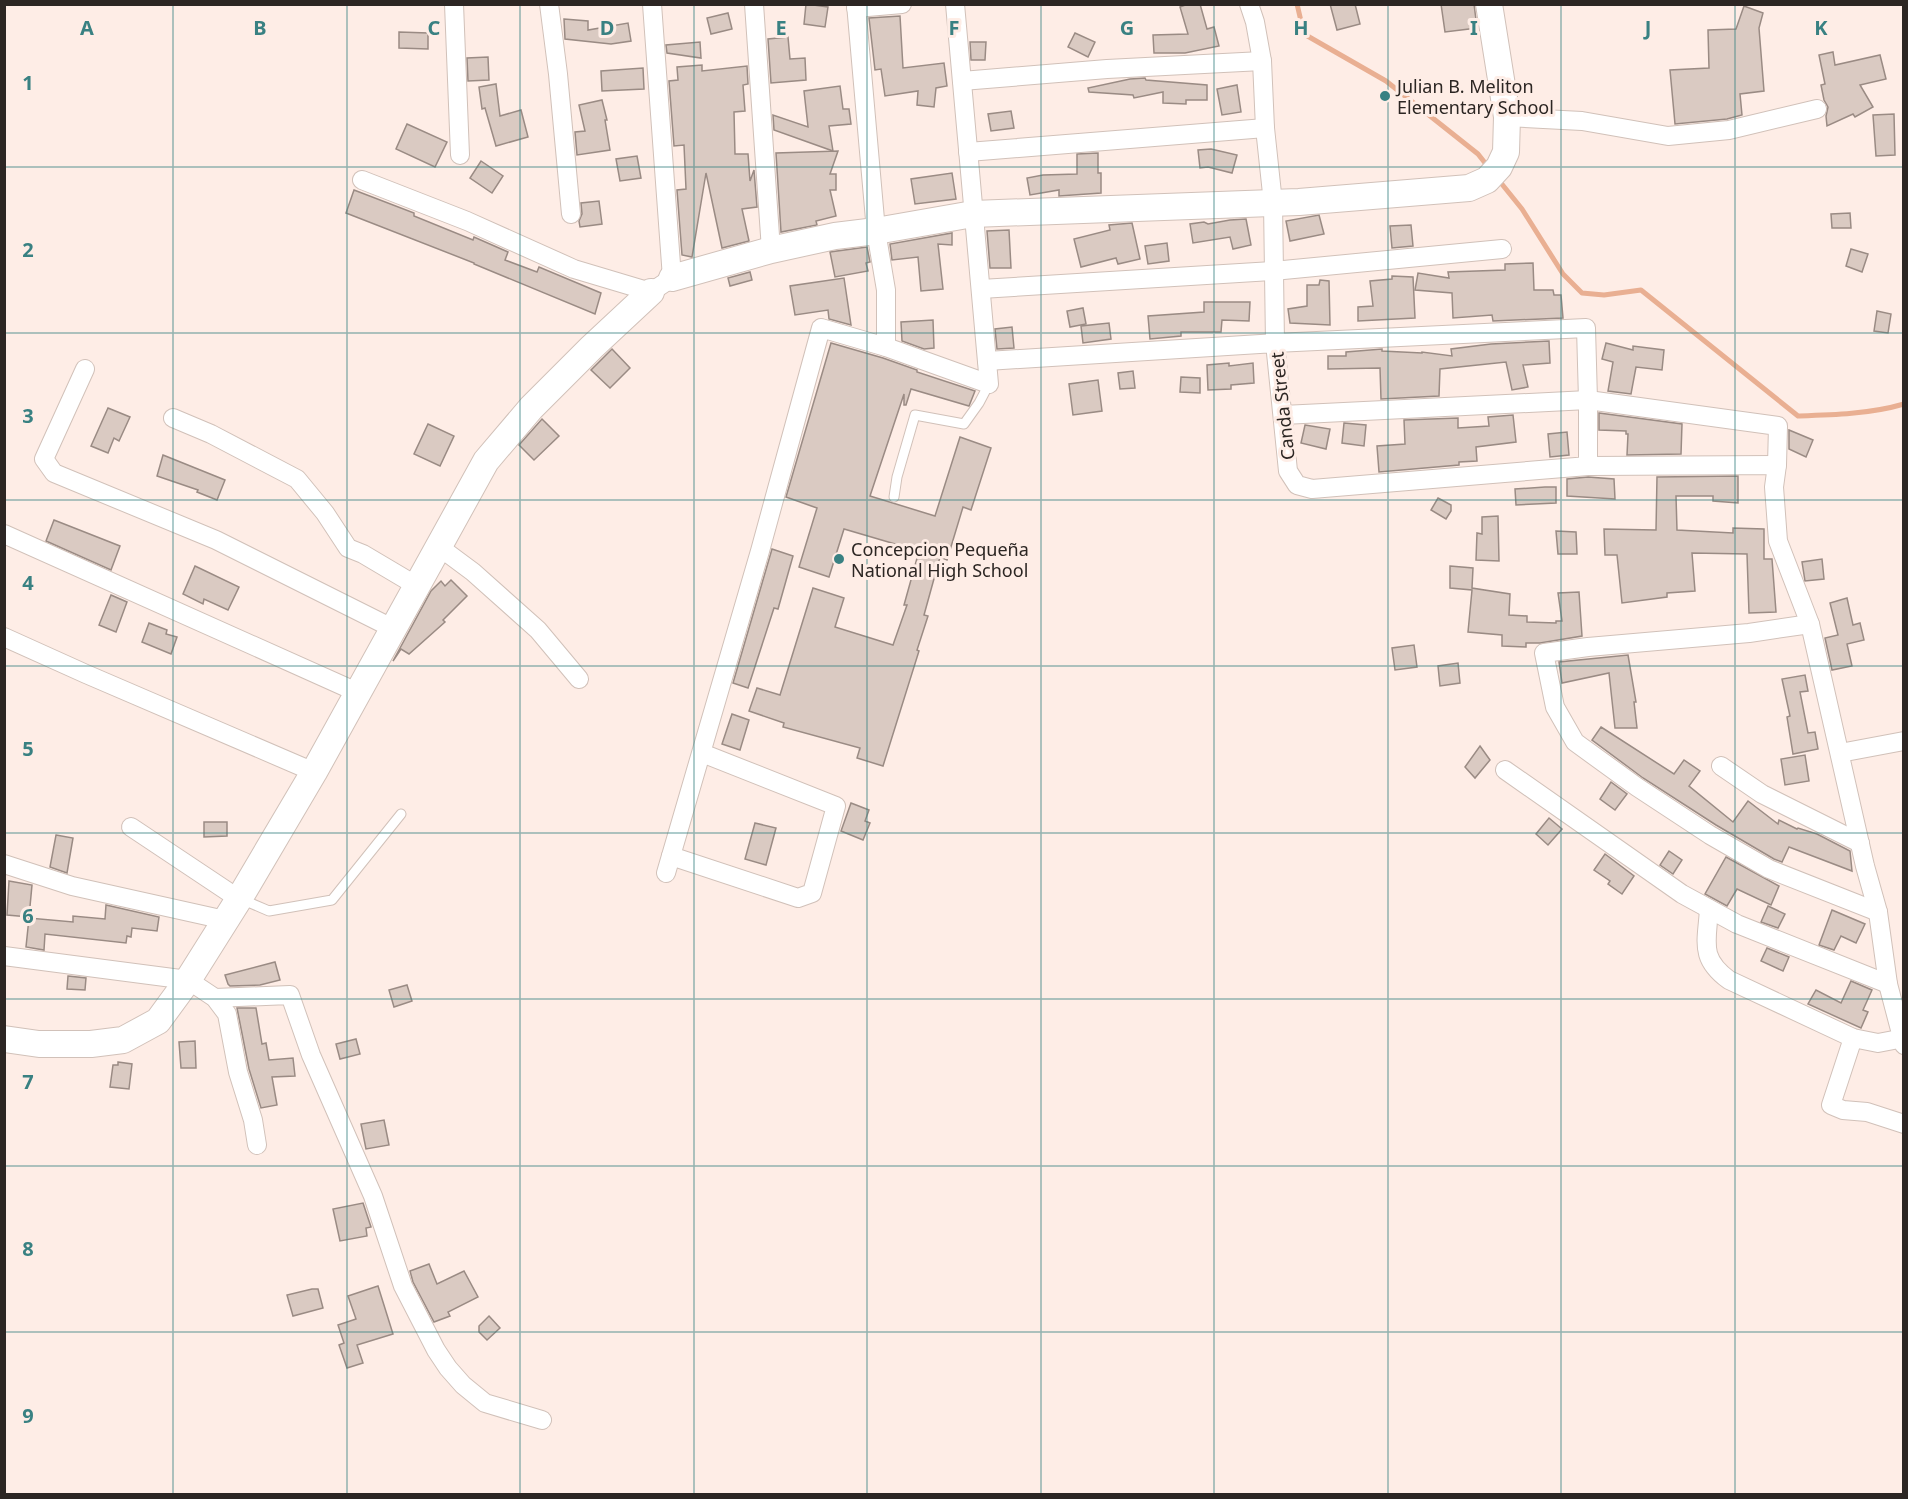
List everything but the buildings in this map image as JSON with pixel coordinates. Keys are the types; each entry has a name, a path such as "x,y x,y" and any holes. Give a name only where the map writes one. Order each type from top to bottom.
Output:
{"street":[{"path":"454,4 460,155"},
{"path":"549,4 571,214"},
{"path":"652,4 672,278"},
{"path":"754,4 771,250"},
{"path":"886,347 886,290 876,231 856,6 902,4"},
{"path":"702,753 836,806 812,893 798,898 668,864 763,540 821,328 886,347 989,384 955,4"},
{"name":"Canda Street","path":"1249,4 1255,22 1262,61 1265,128 1273,203 1275,343 1288,471 1297,484 1312,489 1588,466 1777,465"},
{"path":"4,1039 39,1044 91,1044 123,1040 158,1021 188,980 239,899 314,772 486,461 531,408 651,292 672,278 771,250 835,236 973,214 1299,202 1469,188 1493,173 1506,152 1507,117 1489,4"},
{"path":"962,81 1107,69 1262,61"},
{"path":"1507,117 1582,121 1668,136 1729,130 1817,109"},
{"path":"968,152 1265,128"},
{"path":"362,180 467,221 574,269 651,292"},
{"path":"981,289 1273,271 1502,249"},
{"path":"987,361 1275,343 1586,328 1588,466"},
{"path":"86,369 44,459 54,473 216,540 393,628"},
{"path":"1283,416 1588,400 1778,426 1774,487 1778,542 1810,624 1878,912 1888,984 1903,1040 1878,1043 1853,1038 1729,980 1715,970 1707,955 1709,909"},
{"path":"173,418 211,434 297,479 325,513 348,548 363,554 417,586"},
{"path":"4,534 359,693"},
{"path":"438,546 473,573 538,630 579,679"},
{"path":"1810,624 1749,633 1544,653 1555,707 1575,742 1637,787 1710,835 1769,869 1878,912"},
{"path":"4,637 314,772"},
{"path":"1840,753 1904,741"},
{"path":"1721,766 1762,794 1860,843"},
{"path":"1505,770 1682,894 1737,924 1888,984"},
{"path":"131,827 239,899"},
{"path":"4,864 72,886 225,920"},
{"path":"4,956 188,980 215,998 228,1014 238,1072 253,1120 256,1145"},
{"path":"215,998 290,995 311,1054 373,1196 403,1286 436,1350 448,1368 485,1403 542,1420"},
{"path":"1853,1038 1832,1105 1843,1110 1867,1112 1904,1124"}],"lane":[{"path":"894,498 897,477 915,415 964,424 989,384"},
{"path":"239,899 269,911 332,900 401,814"}],"waterway":[{"path":"1297,4 1304,34 1386,81 1478,154 1489,168"},
{"path":"1497,178 1522,209 1563,274 1582,293 1604,295 1641,290 1798,416 1864,412 1904,404"}],"place":[{"name":"Julian B. Meliton Elementary School","path":"1385,96"},
{"name":"Concepcion Pequeña National High School","path":"839,559"}]}
